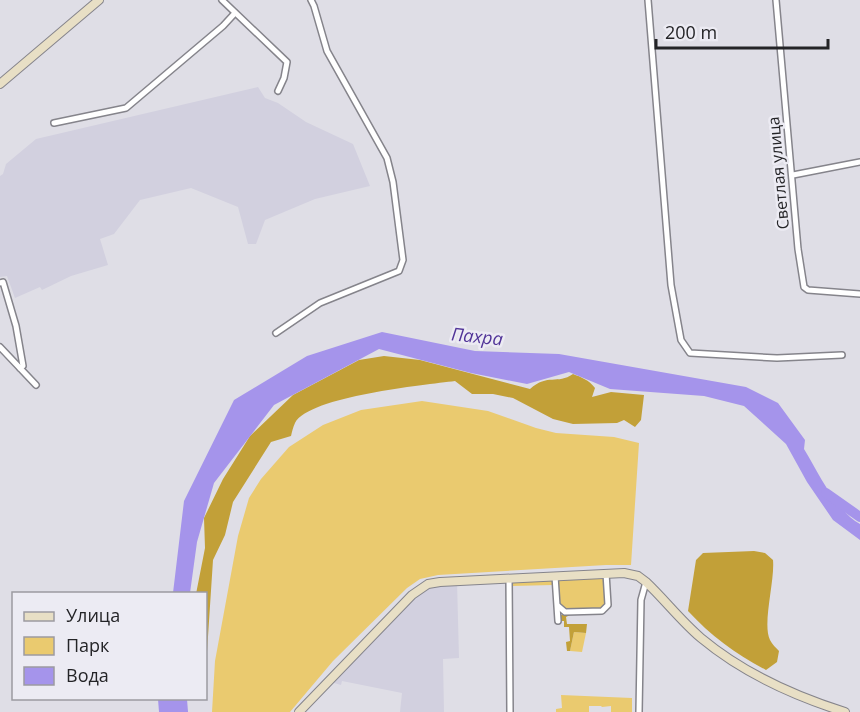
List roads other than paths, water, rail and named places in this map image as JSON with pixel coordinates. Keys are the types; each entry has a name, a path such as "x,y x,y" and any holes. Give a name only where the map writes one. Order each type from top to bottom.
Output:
{"main road":[{"path":"0,84 99,0"},
{"path":"299,712 420,588 440,582 606,573 631,574 646,582 700,638 738,665 802,698 845,712"}],"street":[{"path":"222,0 287,62 284,78 278,91"},
{"path":"276,333 320,303 399,271 403,260 393,182 387,158 327,51 311,0"},
{"path":"648,0 670,285 681,340 690,353 777,358 842,355"},
{"name":"Светлая улица","path":"776,0 798,249 804,287 808,290 860,294"},
{"path":"54,123 126,108 223,27 235,13"},
{"path":"793,175 860,162"},
{"path":"0,283 3,282 16,326 22,366 20,368"},
{"path":"0,347 36,385"},
{"path":"558,606 565,612 602,610 608,605 606,573"},
{"path":"555,576 558,621"},
{"path":"509,578 510,712"},
{"path":"639,712 641,600 646,582"}],"water":[{"path":"382,332 475,351 559,354 746,387 778,403 805,440 804,449 835,501 860,524 860,540 833,520 807,482 786,444 744,406 704,396 610,389 569,372 527,384 471,373 379,349 274,405 214,483 197,542 190,592 173,592 184,501 234,400 307,356"},
{"path":"158,700 187,700 188,712 159,712"}],"waterway":[{"name":"Пахра","path":"826,493 860,517"}]}
